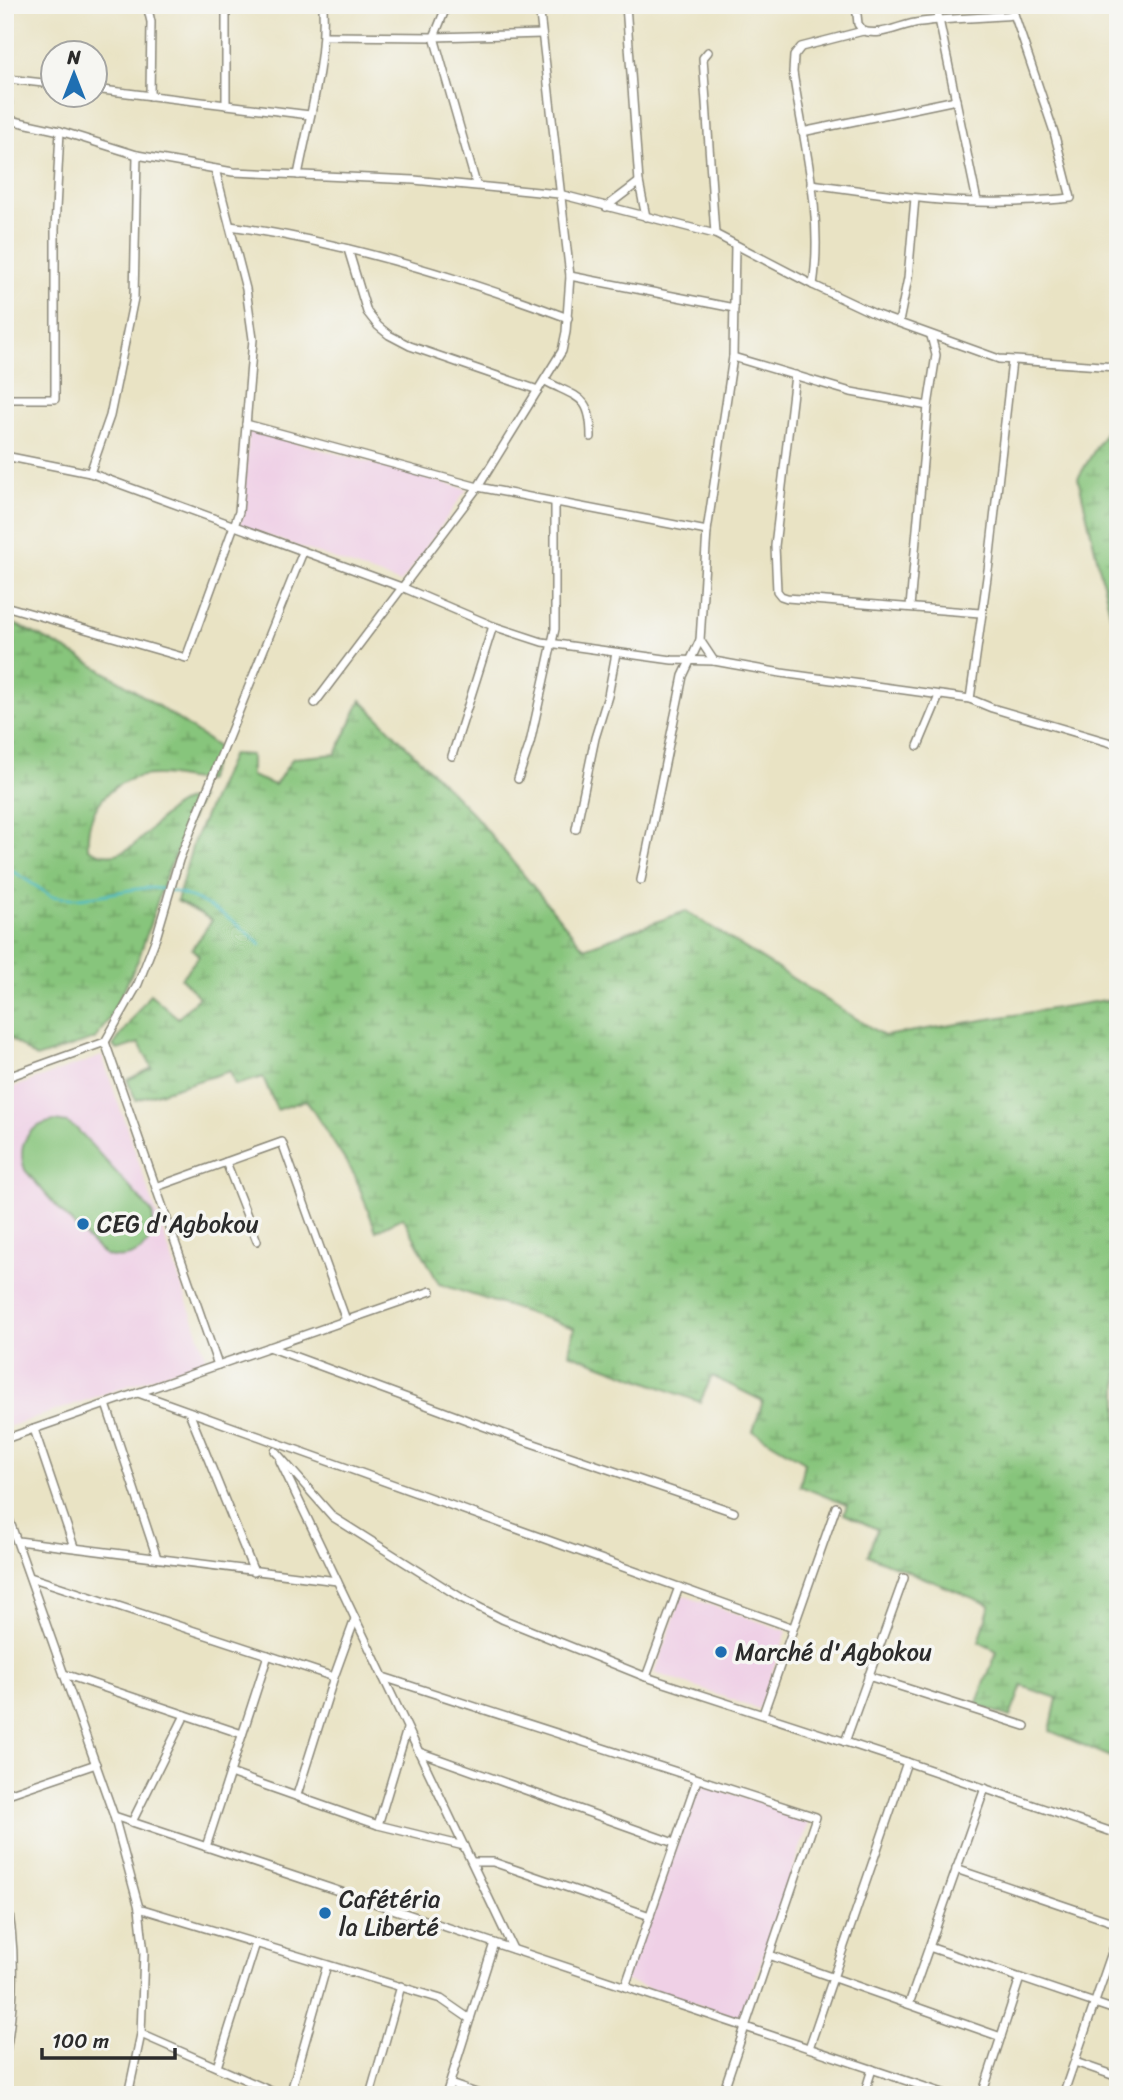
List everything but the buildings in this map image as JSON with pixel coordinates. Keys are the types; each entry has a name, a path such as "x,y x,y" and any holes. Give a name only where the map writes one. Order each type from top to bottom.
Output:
{"street":[{"path":"148,5 151,22 150,96"},
{"path":"226,5 226,105"},
{"path":"298,175 319,78 325,36 323,5"},
{"path":"447,5 435,37 476,184"},
{"path":"315,703 478,486 562,351 568,318 570,276 539,5"},
{"path":"626,5 639,182 646,217"},
{"path":"856,5 858,24 863,30"},
{"path":"936,5 977,201"},
{"path":"811,184 915,198 1004,203 1071,198 1051,121 1011,5"},
{"path":"813,285 817,255 811,184 793,72 794,56 801,47 863,30 884,33 922,21 1014,15"},
{"path":"5,33 7,120 60,131 137,155 215,169 476,184 559,194 715,234 877,315 900,321 931,336 999,359 1115,367"},
{"path":"325,36 542,34"},
{"path":"708,52 703,58 715,234"},
{"path":"8,79 38,82"},
{"path":"108,91 310,115"},
{"path":"802,132 956,100"},
{"path":"5,399 55,399 55,229 60,131"},
{"path":"90,473 110,416 134,298 137,155"},
{"path":"5,606 186,658 236,527 243,479 253,340 246,289 215,169"},
{"path":"606,207 639,182"},
{"path":"900,321 908,278 915,198"},
{"path":"230,226 298,236 348,249 473,285 568,318"},
{"path":"641,880 683,676 700,640 706,531 733,357 735,245"},
{"path":"348,249 367,312 389,335 410,346 538,390"},
{"path":"570,276 734,308"},
{"path":"910,607 928,406 936,355 931,336"},
{"path":"936,355 950,343"},
{"path":"733,357 851,393 928,406"},
{"path":"970,699 989,563 1012,360"},
{"path":"795,375 775,546 777,591 781,596 787,597 980,613"},
{"path":"545,381 579,398 587,405 590,412 591,437"},
{"path":"246,424 478,486 706,531"},
{"path":"5,456 90,473 404,587 493,626 551,644 672,660 714,661 970,699 1118,745"},
{"path":"518,779 530,743 556,609 555,502"},
{"path":"5,1078 105,1042 138,984 156,938 171,882 303,552"},
{"path":"452,756 493,626"},
{"path":"700,640 714,661"},
{"path":"576,829 595,738 608,696 615,653"},
{"path":"672,660 683,676"},
{"path":"919,746 939,696"},
{"path":"105,1042 218,1365"},
{"path":"156,1187 282,1142 346,1320"},
{"path":"226,1162 257,1241"},
{"path":"5,1439 431,1290"},
{"path":"269,1347 502,1433 734,1512"},
{"path":"138,1393 793,1628"},
{"path":"106,1404 157,1558"},
{"path":"189,1412 254,1572"},
{"path":"34,1429 74,1547"},
{"path":"271,1441 513,1948"},
{"path":"275,1451 333,1517 463,1600 542,1637 646,1677 1118,1834"},
{"path":"763,1714 836,1507"},
{"path":"5,1508 114,1816 139,1908 144,1954 141,2034 128,2095"},
{"path":"18,1541 337,1581"},
{"path":"30,1577 334,1677"},
{"path":"845,1742 904,1578"},
{"path":"646,1677 679,1587"},
{"path":"297,1795 355,1619"},
{"path":"206,1847 268,1655"},
{"path":"64,1674 242,1734"},
{"path":"383,1676 816,1817 722,2095"},
{"path":"868,1676 1025,1726"},
{"path":"132,1822 185,1715"},
{"path":"378,1825 408,1728"},
{"path":"419,1752 674,1843"},
{"path":"808,2048 907,1762"},
{"path":"5,1795 96,1764"},
{"path":"230,1773 378,1825 464,1846"},
{"path":"625,1987 697,1780"},
{"path":"909,2004 985,1788"},
{"path":"114,1816 949,2095"},
{"path":"472,1863 493,1862 650,1916"},
{"path":"956,1869 1118,1924"},
{"path":"5,1892 13,1938 13,1970 5,2057"},
{"path":"139,1908 441,1999 470,2019"},
{"path":"1063,2095 1118,1935"},
{"path":"217,2067 256,1943"},
{"path":"446,2095 494,1943"},
{"path":"929,1947 1118,2011"},
{"path":"769,1955 1001,2037"},
{"path":"290,2095 327,1965"},
{"path":"982,2095 1020,1978"},
{"path":"370,2095 401,1986"},
{"path":"141,2034 280,2095"},
{"path":"1075,2062 1118,2077"},
{"path":"864,2095 872,2069"},
{"path":"450,2084 482,2095"}],"shaded area":[{"path":"249,430 467,489 401,583 240,526"},
{"name":"CEG d'Agbokou","path":"102,1056 207,1359 5,1428 5,1090"},
{"name":"Marché d'Agbokou","path":"682,1595 787,1631 759,1709 655,1673"},
{"path":"696,1783 811,1817 742,2019 624,1980"}],"green space":[{"path":"1118,411 1118,646 1078,478"},
{"path":"5,620 89,662 219,748 207,781 164,775 143,776 116,787 97,806 88,833 88,848 105,854 120,853 134,845 184,801 200,798 165,878 139,958 110,1018 95,1039 36,1058 5,1034"},
{"path":"361,700 475,816 584,948 686,911 884,1036 1118,998 1118,1760 1050,1731 1057,1698 1022,1686 1010,1717 976,1705 997,1651 979,1642 990,1605 868,1555 877,1529 844,1514 847,1505 800,1486 805,1462 753,1431 763,1401 712,1376 700,1402 569,1353 574,1328 439,1284 403,1217 376,1231 355,1176 306,1100 277,1110 263,1077 235,1085 230,1071 136,1100 127,1080 152,1068 139,1043 118,1050 113,1046 150,994 178,1018 199,997 181,978 199,956 192,949 212,920 177,901 193,843 232,754 251,755 251,776 275,785 293,758 336,754"},
{"path":"55,1121 67,1123 77,1129 152,1212 152,1233 148,1243 140,1251 121,1257 108,1256 101,1252 25,1170 22,1152 27,1137 38,1127"}],"waterway":[{"path":"5,866 51,896 62,898 153,888 187,896 220,913 261,945"}],"place":[{"name":"CEG d'Agbokou","path":"83,1224"},
{"name":"Marché d'Agbokou","path":"721,1652"},
{"name":"Cafétéria la Liberté","path":"325,1913"}]}
